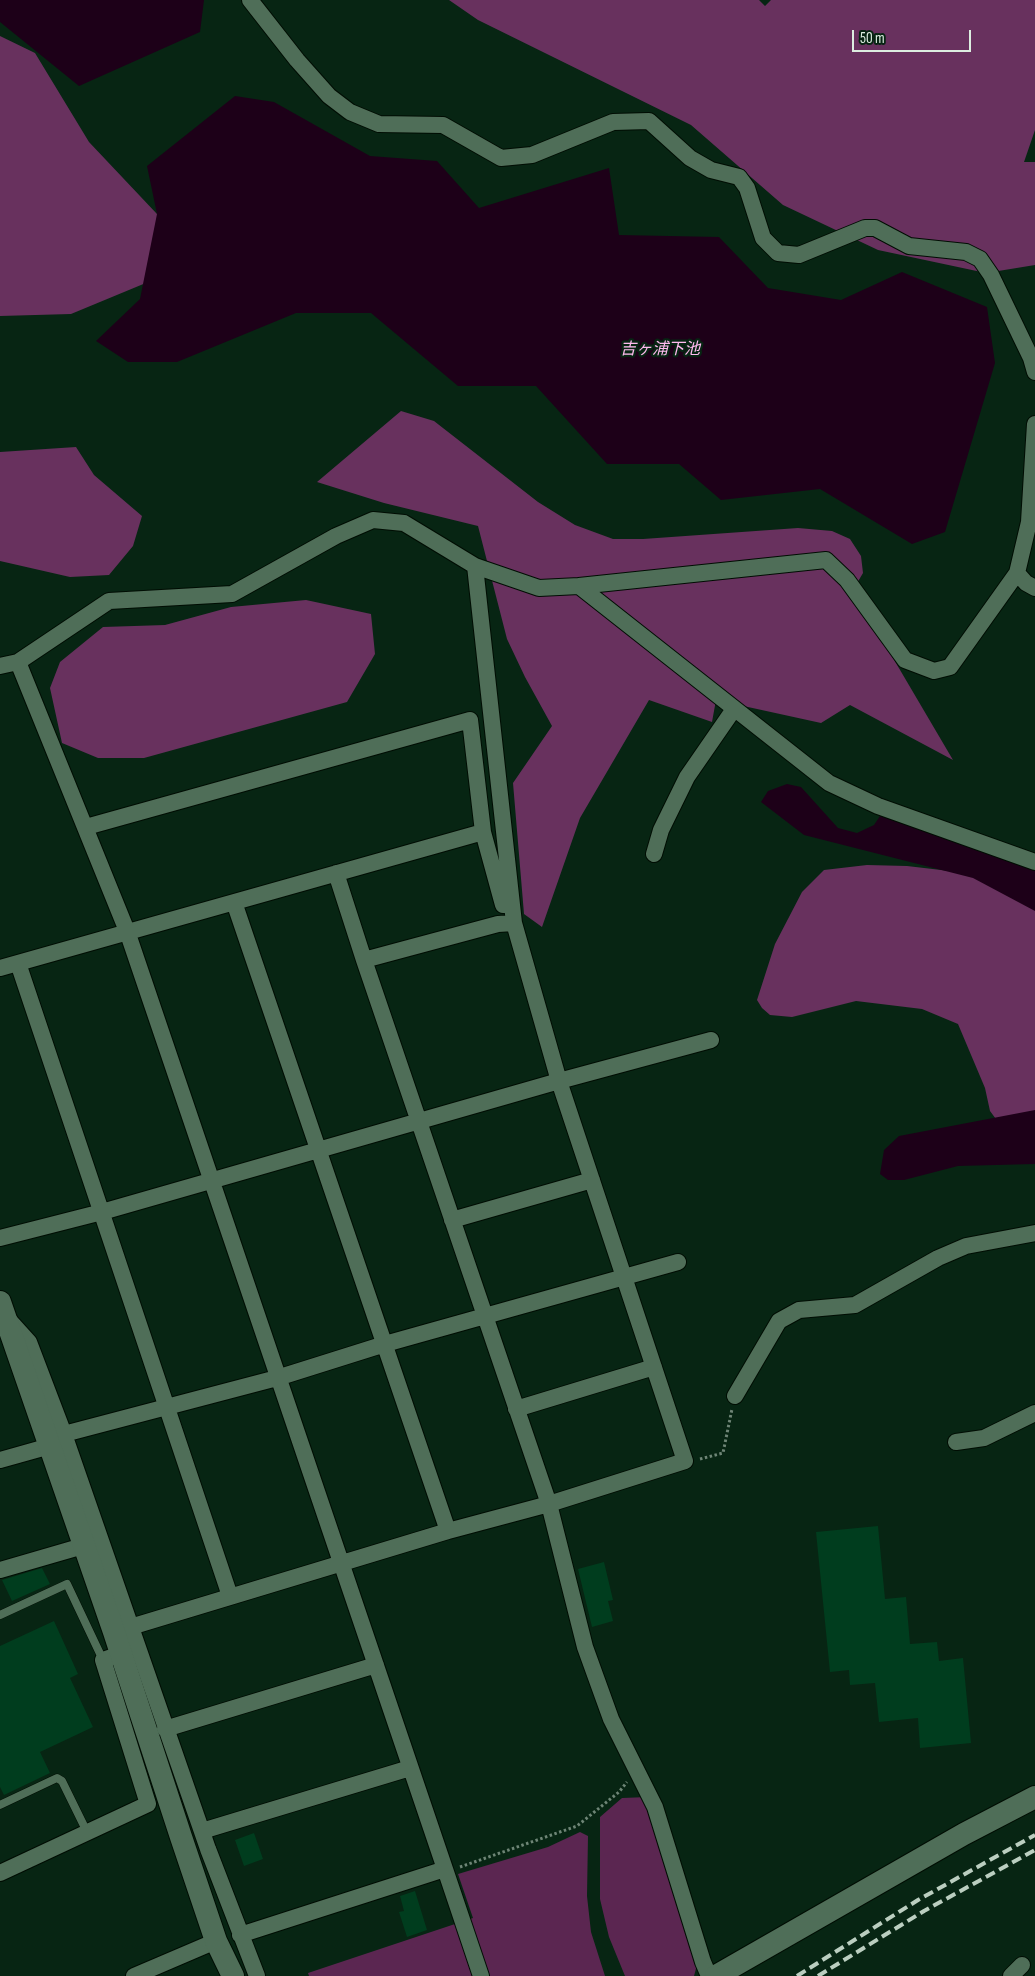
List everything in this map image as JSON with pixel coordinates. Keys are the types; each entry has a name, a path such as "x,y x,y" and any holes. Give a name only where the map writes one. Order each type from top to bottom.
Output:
{"street":[{"path":"250,0 297,60 329,96 350,112 379,124 443,125 501,158 532,155 613,122 649,121 690,158 711,170 739,177 748,188 763,238 778,253 799,256 864,228 875,228 909,246 966,252 980,258 991,275 1031,358 1035,372"},
{"path":"0,666 18,662 109,601 232,594 336,536 373,520 404,522 475,566 539,588 579,586 826,560 847,580 905,660 934,671 950,667 1017,573 1032,518 1035,424"},
{"path":"122,1630 448,1531 549,1504 685,1461 559,1081 513,917 475,566"},
{"path":"1017,573 1026,583 1035,588"},
{"path":"579,586 829,783 878,806 1035,862"},
{"path":"18,662 127,931 481,1976"},
{"path":"654,854 661,830 687,777 734,708"},
{"path":"86,827 470,720 483,832 504,909 513,917"},
{"path":"0,968 483,832"},
{"path":"336,873 418,1121 549,1504 585,1647 611,1719 655,1807 703,1962 710,1976"},
{"path":"234,902 448,1531"},
{"path":"364,960 498,924 513,917"},
{"path":"18,963 165,1407 230,1596"},
{"path":"0,1238 102,1212 559,1081 711,1040"},
{"path":"452,1220 592,1180"},
{"path":"735,1396 779,1321 799,1310 855,1305 938,1258 966,1246 1035,1233"},
{"path":"0,1460 57,1440 165,1407 277,1378 385,1344 678,1262"},
{"path":"0,1873 148,1804 112,1657 122,1630 57,1440 2,1309"},
{"path":"516,1408 654,1368"},
{"path":"956,1442 984,1438 1035,1413"},
{"path":"57,1440 83,1546 165,1729 240,1935 257,1976"},
{"path":"0,1570 83,1546"},
{"path":"112,1657 216,1941 233,1976"},
{"path":"165,1729 376,1665"},
{"path":"202,1831 410,1768"},
{"path":"716,1976 964,1834 1035,1797"},
{"path":"240,1935 445,1869"},
{"path":"134,1976 216,1941"}],"lane":[{"path":"0,1615 67,1584 112,1657"},
{"path":"0,1805 58,1778 62,1781 87,1832"}],"path":[{"path":"685,1461 694,1461 723,1453 735,1396"},
{"path":"445,1869 462,1867 577,1826 620,1792 637,1770"}],"shaded area":[{"path":"449,0 759,0 765,6 771,0 1035,0 1035,130 1024,162 1035,162 1035,265 986,273 878,250 783,205 691,125 478,20"},
{"path":"0,36 35,53 89,142 157,214 182,268 71,314 0,316"},
{"path":"401,411 434,421 538,502 575,525 613,539 643,539 798,528 832,531 850,539 861,556 863,573 853,590 953,760 850,705 821,723 716,700 712,722 649,700 580,818 542,927 524,914 513,783 552,726 507,639 478,526 384,503 317,482"},
{"path":"76,447 94,475 142,516 133,546 109,575 70,577 0,561 0,452"},
{"path":"306,600 371,614 375,654 347,702 144,758 98,758 62,743 50,688 60,662 103,627 165,625 231,607"},
{"path":"867,865 907,866 1035,881 1035,1132 1007,1134 990,1111 985,1088 958,1024 922,1009 856,1001 792,1017 770,1015 762,1008 757,1000 775,944 802,892 824,870"},
{"path":"648,1797 697,1965 694,1976 625,1976 609,1937 600,1899 600,1817 622,1798"},
{"path":"580,1832 588,1836 587,1896 591,1932 605,1976 309,1976 308,1973 473,1918 458,1874 548,1847"}],"water":[{"path":"0,0 204,0 200,32 79,86 0,22"},
{"name":"吉ヶ浦下池","path":"235,96 274,102 370,156 437,161 479,208 609,168 619,235 719,237 768,288 841,300 902,272 987,307 995,363 945,532 912,544 820,489 721,500 679,464 607,464 536,386 458,386 371,313 296,313 177,362 128,362 96,341 140,299 157,214 147,166"},
{"path":"787,784 801,787 838,828 857,833 874,825 880,816 1035,869 1035,911 973,878 804,835 761,802 768,791"},
{"path":"1035,1110 1035,1164 958,1166 904,1180 888,1180 880,1174 884,1150 899,1136"}],"building":[{"path":"878,1526 885,1599 906,1597 910,1644 937,1642 939,1661 963,1658 971,1743 920,1748 918,1718 879,1722 875,1683 850,1685 849,1670 830,1672 816,1532"},
{"path":"604,1562 613,1600 608,1601 613,1621 592,1627 578,1569"},
{"path":"42,1568 50,1584 12,1601 2,1580"},
{"path":"54,1621 78,1674 70,1678 93,1727 40,1752 50,1773 4,1795 0,1787 0,1646"},
{"path":"254,1833 263,1859 244,1866 235,1840"},
{"path":"415,1891 427,1930 407,1937 399,1912 404,1911 400,1896"}],"railway":[{"path":"797,1976 918,1900 1035,1835"},
{"path":"818,1976 924,1911 1035,1850"}]}
